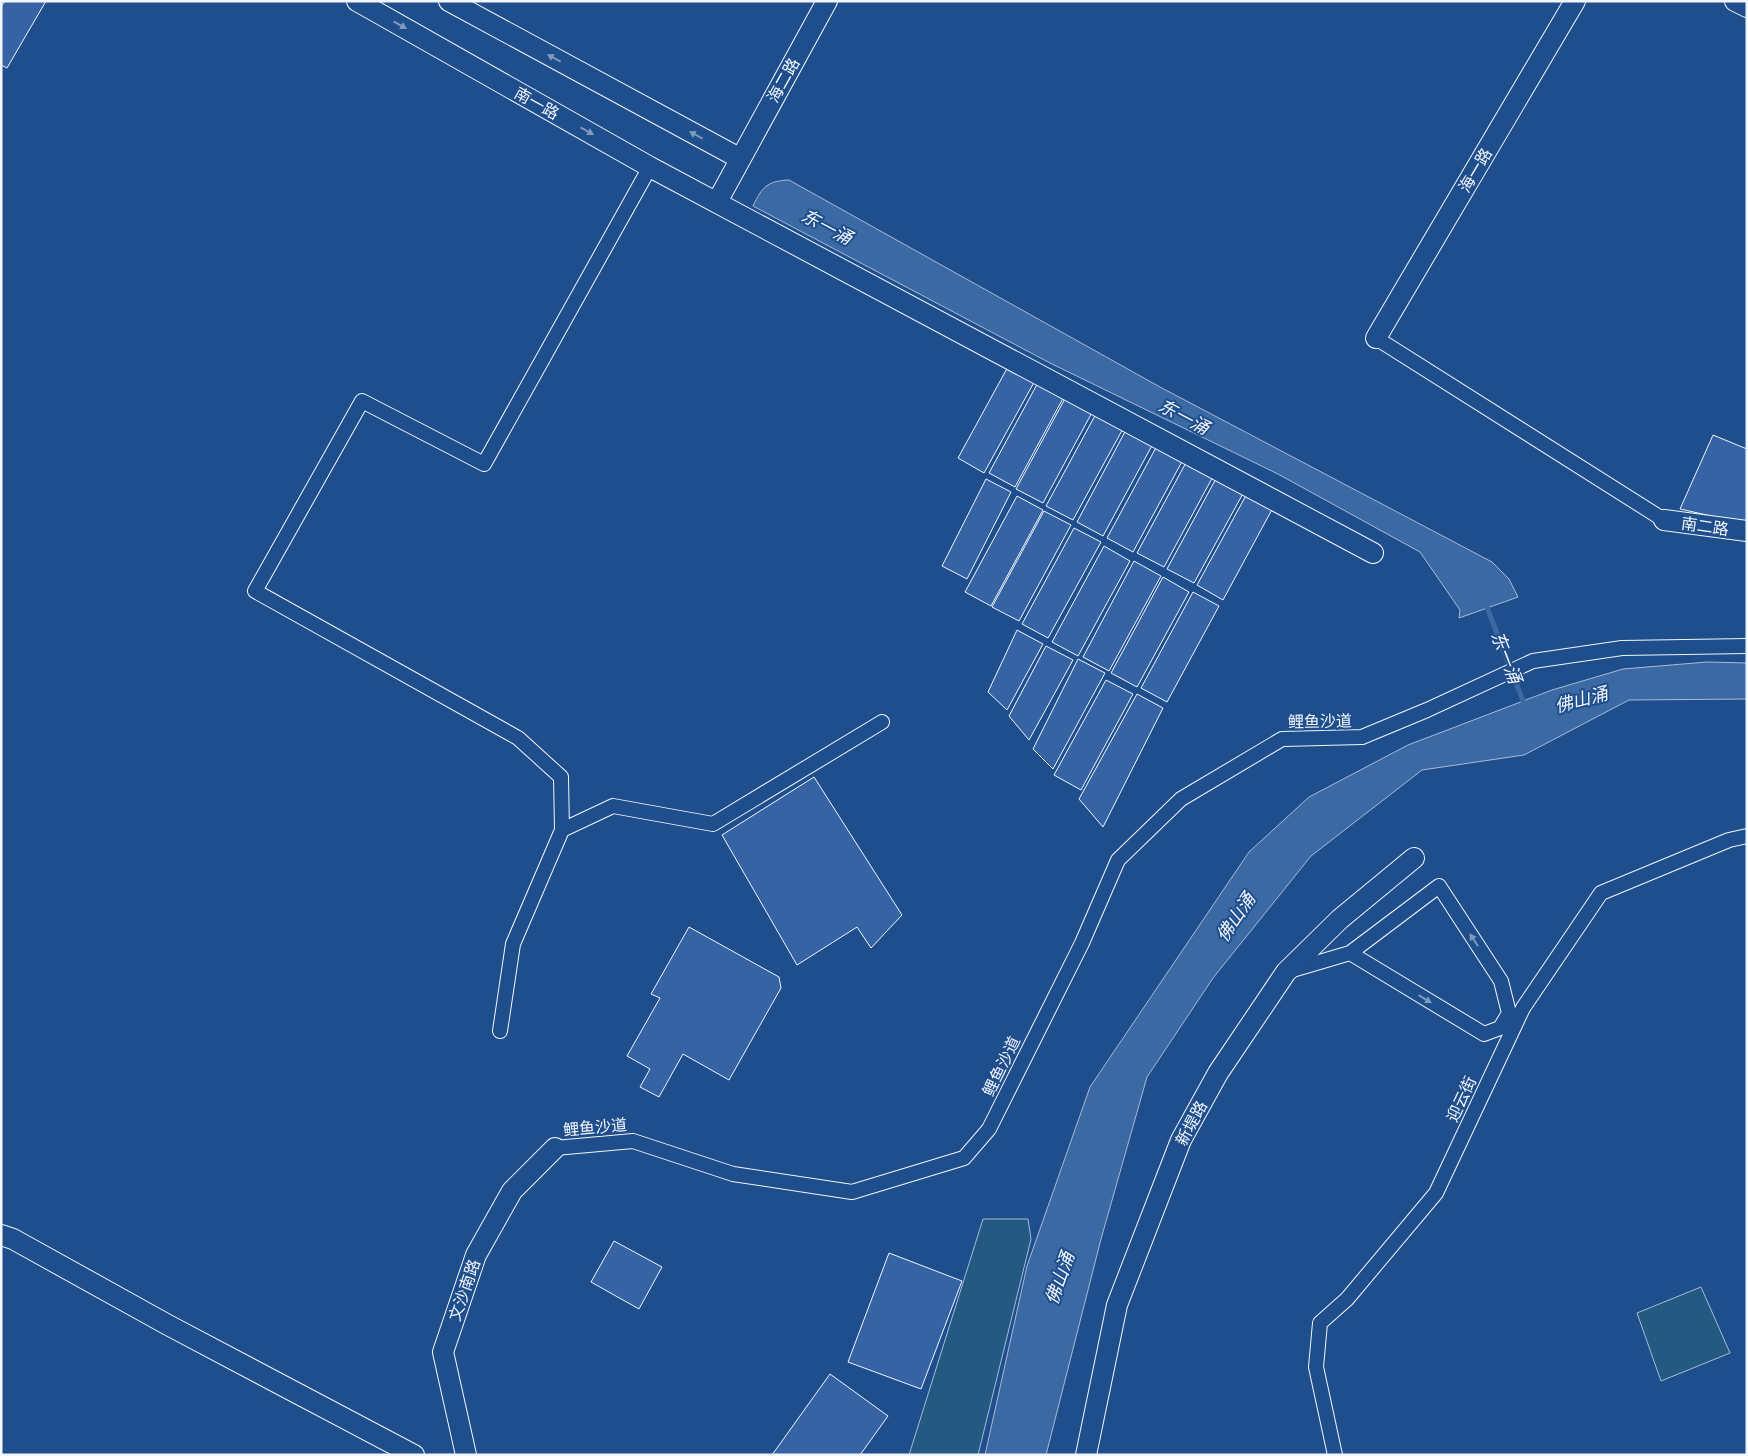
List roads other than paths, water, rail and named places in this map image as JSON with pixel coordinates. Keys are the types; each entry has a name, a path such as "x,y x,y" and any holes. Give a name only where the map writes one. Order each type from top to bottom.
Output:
{"street":[{"name":"南一路","path":"357,1 650,167 1373,553"},
{"path":"449,1 739,158"},
{"name":"海二路","path":"717,202 739,158 827,1"},
{"name":"海一路","path":"1376,338 1575,1"},
{"path":"1735,1 1747,7"},
{"path":"500,1031 513,944 562,830 561,777 518,738 254,591 362,401 484,464 650,167"},
{"path":"1376,338 1664,520"},
{"name":"南二路","path":"1664,520 1747,531"},
{"name":"鲤鱼沙道","path":"555,1148 633,1140 733,1174 852,1192 964,1158 989,1129 1082,943 1118,860 1181,798 1282,739 1362,737 1532,661 1622,648 1747,646"},
{"path":"562,830 613,806 713,824 882,722"},
{"name":"迎云街","path":"1335,1455 1316,1367 1320,1323 1347,1299 1436,1193 1524,1008 1602,893 1729,840 1747,836"},
{"name":"新堤路","path":"1086,1455 1117,1305 1181,1140 1218,1074 1286,972 1340,919 1414,858"},
{"path":"1286,972 1350,953 1439,886 1500,981 1509,1013 1500,1028 1484,1034 1350,953"},
{"name":"文沙南路","path":"466,1455 443,1352 476,1254 512,1191 555,1148"},
{"path":"1,1235 13,1239 168,1325 414,1455"}],"water":[{"path":"789,180 1160,387 1492,562 1509,579 1518,597 1459,618 1460,610 1420,552 1278,474 1050,363 753,206 759,194 766,186 775,182"},
{"name":"佛山涌","path":"1707,662 1747,663 1747,699 1629,700 1524,755 1422,770 1311,856 1213,978 1147,1077 1101,1239 1046,1455 985,1455 1027,1266 1090,1087 1249,852 1309,797 1408,745 1552,690 1623,669"}],"waterway":[{"name":"东一涌","path":"1485,602 1525,706"}]}
